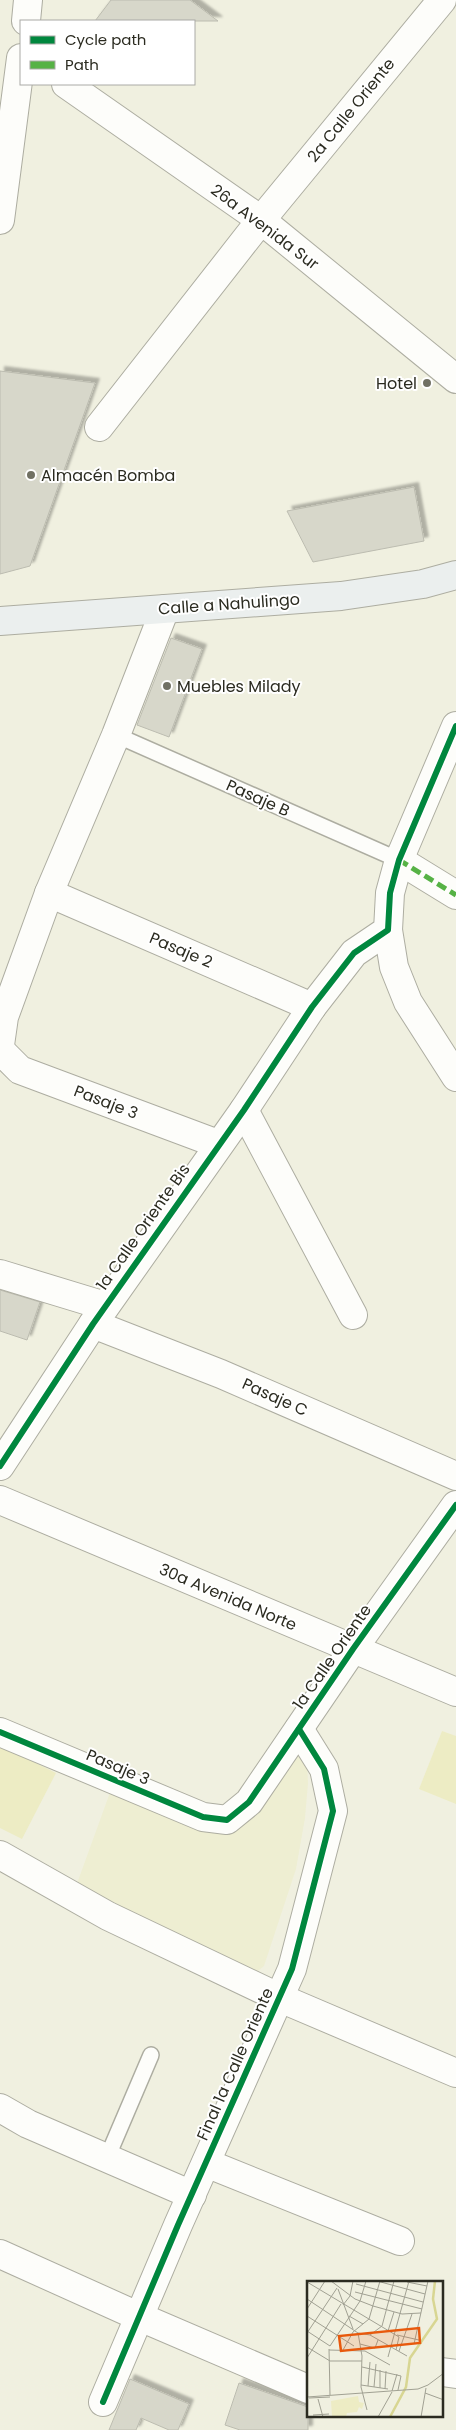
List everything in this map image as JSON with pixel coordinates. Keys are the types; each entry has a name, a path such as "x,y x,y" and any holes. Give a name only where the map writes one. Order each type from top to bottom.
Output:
{"street":[{"path":"26,20 28,0"},
{"name":"2a Calle Oriente","path":"99,427 261,220 442,0"},
{"path":"0,220 20,66"},
{"name":"26a Avenida Sur","path":"67,85 261,220 456,379"},
{"name":"Calle a Nahulingo","path":"0,621 341,596 423,584 456,575"},
{"path":"0,1044 4,1017 49,892 116,735 165,609"},
{"path":"456,726 399,860 390,893 388,930 394,967 408,1002 456,1077"},
{"path":"399,860 456,895"},
{"name":"Pasaje 2","path":"49,892 312,1007"},
{"name":"1a Calle Oriente Bis","path":"0,1466 99,1315 218,1144 244,1110 312,1007 354,954 388,930"},
{"name":"Pasaje 3","path":"0,1050 20,1070 218,1144"},
{"path":"244,1110 353,1315"},
{"name":"Pasaje C","path":"0,1274 99,1315 221,1374 456,1476"},
{"name":"30a Avenida Norte","path":"0,1500 456,1692"},
{"name":"1a Calle Oriente","path":"227,1820 250,1802 353,1650 456,1505"},
{"name":"Final 1a Calle Oriente","path":"103,2402 292,1969 332,1811 324,1769 299,1729"},
{"name":"Pasaje 3","path":"0,1732 203,1817 227,1820"},
{"path":"0,1855 108,1916 280,1998 456,2073"},
{"path":"0,2108 28,2124 192,2195"},
{"path":"206,2164 400,2241"},
{"path":"0,2254 140,2317 307,2388"}],"lane":[{"name":"Pasaje B","path":"116,735 399,860"},
{"path":"107,2158 151,2055"}],"shaded area":[{"path":"442,1731 456,1736 456,1804 419,1789"},
{"path":"0,1745 56,1773 22,1839 0,1828"},
{"path":"298,1745 307,1763 308,1783 305,1818 296,1869 264,1966 258,1971 251,1971 75,1889 112,1787 237,1829 245,1823"}],"building":[{"path":"111,0 190,0 218,21 195,20 96,20"},
{"name":"Almacén Bomba","path":"0,371 95,383 30,566 0,574"},
{"path":"414,487 424,541 313,562 287,511"},
{"name":"Muebles Milady","path":"171,638 202,649 169,737 137,725"},
{"path":"0,1290 40,1302 27,1340 0,1331"},
{"path":"130,2379 189,2404 178,2430 169,2430 141,2418 136,2430 109,2430"},
{"path":"239,2383 307,2407 308,2430 240,2430 225,2425"}],"marked path":[{"path":"399,860 456,895"}],"cycle path":[{"path":"0,1466 93,1324 244,1110 312,1007 354,953 388,930 390,893 399,860 456,726"},
{"path":"0,1732 203,1817 227,1820 249,1802 353,1649 456,1505"},
{"path":"103,2402 178,2225 292,1969 333,1811 324,1769 299,1729"}],"place":[{"name":"Hotel","path":"427,383"},
{"name":"Almacén Bomba","path":"31,475"},
{"name":"Muebles Milady","path":"167,686"}]}
